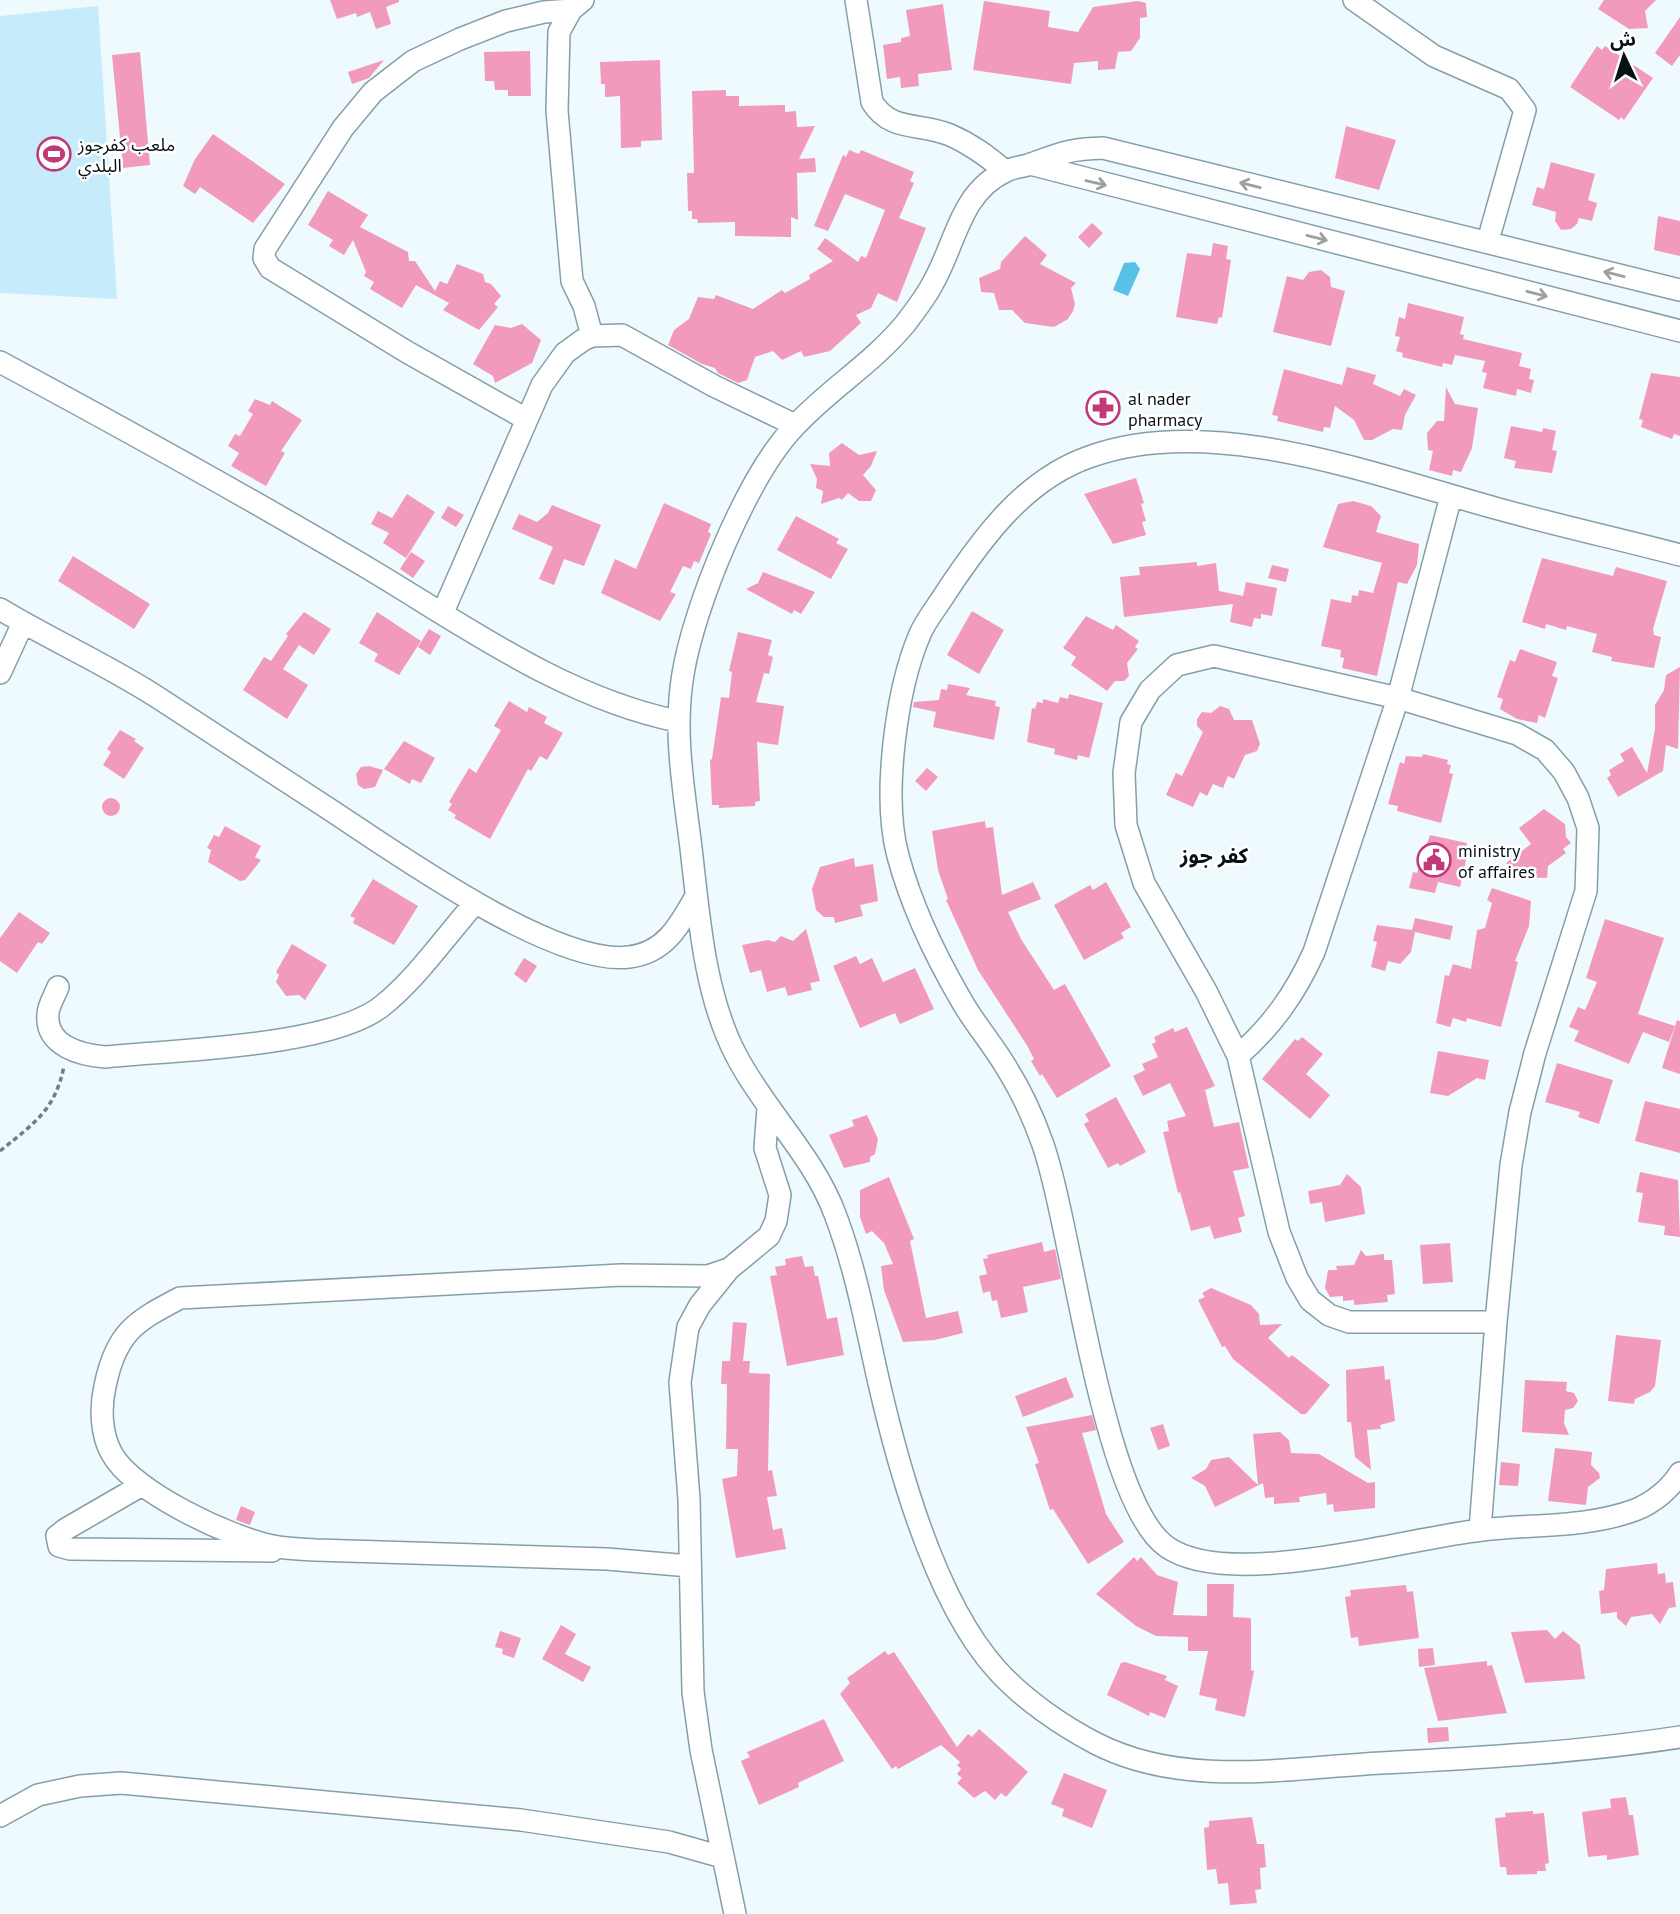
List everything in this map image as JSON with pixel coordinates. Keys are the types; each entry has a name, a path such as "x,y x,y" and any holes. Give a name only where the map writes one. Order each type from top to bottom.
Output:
{"street":[{"path":"856,0 872,102 881,116 894,122 947,133 975,147 1005,171"},
{"path":"1354,0 1434,56 1508,89 1525,110 1490,230"},
{"path":"577,5 559,32 557,111 572,281 584,306 592,336"},
{"path":"526,419 408,352 270,268 264,258 265,249 343,128 373,92 413,61 460,39 506,21 577,5"},
{"path":"1680,290 1103,148 1067,149 1005,171 978,192 959,218 933,283 904,325 863,367 795,425 766,461 746,498 708,590 683,670 677,721 696,896 721,1020 741,1066 817,1175 832,1206 864,1307 878,1382 901,1467 928,1547 960,1617 996,1670 1050,1715 1100,1746 1158,1765 1226,1772 1517,1756 1680,1737"},
{"path":"1030,164 1680,331"},
{"path":"443,612 542,385 565,353 592,336 622,335 713,386 795,425"},
{"path":"0,362 272,512 525,661 603,700 677,721"},
{"path":"1680,555 1336,464 1246,445 1175,440 1139,443 1086,457 1035,485 995,524 922,629 902,685 891,800 897,853 929,934 960,999 1009,1070 1041,1139 1062,1208 1083,1317 1125,1485 1162,1545 1189,1558 1216,1564 1278,1563 1480,1530 1578,1523 1638,1509 1671,1488 1680,1473"},
{"path":"1238,1056 1267,1031 1299,985 1373,783 1451,496"},
{"path":"0,609 148,691 475,903 569,947 594,954 628,958 658,948 677,929 696,896"},
{"path":"0,673 23,623"},
{"path":"1480,1530 1511,1165 1520,1112 1535,1053 1586,891 1588,828 1578,798 1564,772 1545,750 1517,734 1398,698 1214,656 1177,665 1150,690 1131,722 1124,773 1125,825 1144,883 1206,991 1238,1056 1279,1232 1297,1278 1310,1300 1329,1315 1349,1322 1496,1322"},
{"path":"58,987 47,1015 55,1037 80,1055 105,1057 288,1039 342,1026 382,1006 475,903"},
{"path":"735,1914 722,1857 693,1692 689,1499 680,1382 688,1327 700,1305 729,1269 769,1236 780,1209 780,1195 765,1148 768,1108"},
{"path":"316,1550 271,1546 212,1524 142,1485 132,1478 112,1455 105,1433 101,1403 111,1355 140,1319 180,1298 607,1276 708,1276 729,1269"},
{"path":"142,1485 66,1529 57,1536 59,1546 70,1549 202,1553 316,1550 557,1557 690,1566"},
{"path":"0,1816 38,1796 80,1787 121,1783 521,1820 669,1842 722,1857"}],"path":[{"path":"0,1150 40,1121 61,1080 67,1048"}],"shaded area":[{"name":"ملعب كفرجوز البلدي","path":"98,6 117,299 0,293 0,16"}],"water":[{"path":"1135,262 1140,269 1128,296 1113,290 1124,263"}],"building":[{"path":"330,0 399,2 386,7 391,24 376,29 370,12 357,17 356,13 337,19"},
{"path":"1604,0 1656,0 1645,11 1648,28 1629,29 1598,9"},
{"path":"984,1 1050,11 1048,27 1078,32 1093,7 1138,1 1146,3 1147,17 1140,18 1140,38 1131,51 1118,52 1115,69 1098,70 1098,61 1074,63 1071,84 973,70"},
{"path":"943,4 952,70 918,74 919,86 901,88 900,77 887,79 883,45 901,42 901,38 910,36 906,10"},
{"path":"1680,17 1680,55 1672,66 1655,53"},
{"path":"1597,46 1602,50 1605,46 1653,78 1624,120 1621,117 1619,120 1570,87"},
{"path":"530,51 531,96 508,96 508,90 495,90 494,81 485,81 484,52"},
{"path":"140,52 150,165 123,168 112,55"},
{"path":"384,60 369,78 352,84 348,72"},
{"path":"660,60 662,140 641,141 641,147 621,148 620,96 605,97 605,84 601,84 600,62"},
{"path":"726,90 726,96 739,96 739,106 785,105 785,112 796,111 797,127 815,126 799,159 815,158 816,172 797,173 798,220 791,217 791,237 735,236 735,222 698,223 697,219 692,219 692,211 688,211 687,173 694,173 692,91"},
{"path":"1346,126 1396,140 1379,190 1335,178"},
{"path":"213,134 285,184 253,223 200,187 195,194 183,186 195,159"},
{"path":"849,150 859,154 861,150 914,172 910,181 914,183 899,218 926,228 897,302 878,293 871,308 856,315 861,323 830,351 804,357 801,351 782,360 773,351 755,357 747,380 738,383 718,373 715,368 702,364 668,345 674,330 689,319 698,297 714,299 716,295 753,309 782,290 785,293 810,279 809,275 833,261 817,249 825,238 858,262 861,256 866,258 885,210 845,194 828,231 814,226 843,155 846,157"},
{"path":"1551,162 1595,174 1588,200 1597,203 1592,221 1579,218 1571,229 1561,230 1555,221 1556,212 1532,205 1537,187 1544,189"},
{"path":"328,191 368,215 360,227 408,252 409,261 415,261 435,291 440,281 447,284 457,264 483,274 485,282 491,284 501,296 494,304 498,307 479,330 443,310 449,303 416,285 402,308 370,289 374,282 364,276 366,272 353,240 344,255 329,246 333,240 308,225"},
{"path":"1658,216 1680,221 1680,256 1654,250"},
{"path":"1092,223 1103,233 1089,248 1078,237"},
{"path":"1025,236 1047,255 1040,264 1076,283 1071,288 1075,304 1073,311 1068,319 1054,327 1025,323 1012,310 999,310 994,293 981,292 979,278 1000,269 1001,262"},
{"path":"1213,243 1228,246 1226,259 1231,260 1222,318 1219,317 1217,324 1176,317 1187,253 1211,256"},
{"path":"1321,270 1330,277 1331,287 1345,291 1331,346 1273,332 1287,276 1303,280 1309,272"},
{"path":"1408,303 1464,317 1460,334 1464,335 1463,339 1522,353 1519,366 1531,369 1529,379 1534,380 1531,393 1517,389 1516,396 1483,388 1487,373 1482,372 1485,361 1455,355 1452,365 1443,363 1442,367 1402,357 1403,353 1396,351 1400,337 1395,336 1399,317 1405,319"},
{"path":"522,324 541,340 532,363 495,383 493,376 473,364 495,325 511,328"},
{"path":"1347,367 1376,375 1373,384 1400,396 1404,389 1416,395 1405,415 1402,430 1393,429 1372,440 1364,440 1354,420 1335,406 1330,428 1324,427 1323,432 1277,421 1278,416 1272,415 1284,369 1342,385"},
{"path":"1651,373 1680,377 1680,436 1674,434 1672,439 1641,427 1643,420 1639,419"},
{"path":"1446,387 1455,404 1478,408 1472,448 1461,472 1453,470 1452,476 1429,470 1433,451 1428,450 1427,433 1437,421 1444,421"},
{"path":"255,399 270,405 272,401 302,420 281,451 285,453 266,486 231,466 239,453 228,446 235,434 240,436 253,414 248,411"},
{"path":"1511,426 1542,432 1543,428 1556,431 1552,450 1557,451 1552,473 1514,468 1516,461 1504,458"},
{"path":"842,443 859,455 877,451 871,466 863,475 876,490 871,501 859,501 848,493 842,500 839,498 821,504 823,491 816,488 817,479 810,464 830,466 829,453"},
{"path":"1136,478 1144,503 1141,504 1146,521 1142,522 1146,535 1113,544 1084,494"},
{"path":"407,494 435,512 406,558 383,543 389,533 371,524 378,511 392,518"},
{"path":"1353,501 1371,506 1381,516 1376,532 1419,544 1417,565 1407,584 1398,582 1377,676 1342,668 1344,658 1340,657 1341,650 1321,646 1331,599 1351,603 1352,595 1358,596 1359,590 1373,593 1382,563 1323,547 1338,504"},
{"path":"664,503 711,524 708,532 711,534 699,563 694,561 691,569 683,566 670,592 676,594 660,621 601,593 615,559 636,569"},
{"path":"552,505 601,525 584,566 564,559 554,585 539,579 553,547 512,529 519,514 537,522 548,513"},
{"path":"448,506 464,515 456,527 441,518"},
{"path":"796,516 839,539 836,543 848,549 831,579 777,550"},
{"path":"411,552 425,561 413,578 400,569"},
{"path":"73,556 150,604 134,629 58,581"},
{"path":"1542,558 1613,576 1616,567 1667,581 1653,629 1654,635 1661,637 1654,668 1611,661 1612,657 1592,652 1597,634 1567,626 1566,630 1546,624 1545,629 1522,622"},
{"path":"1197,562 1197,566 1216,563 1219,591 1243,596 1246,582 1277,588 1272,616 1261,614 1261,619 1254,618 1252,627 1230,622 1233,604 1124,617 1120,577 1140,575 1139,567"},
{"path":"1272,565 1289,569 1286,582 1268,578"},
{"path":"763,572 815,592 801,614 794,610 792,614 746,589 758,583"},
{"path":"972,611 1004,630 979,674 947,655"},
{"path":"304,612 331,629 314,655 299,645 283,669 308,685 287,719 243,690 264,657 271,661 288,636 286,634"},
{"path":"377,612 421,641 399,675 374,661 378,654 359,643"},
{"path":"1086,616 1113,630 1116,625 1139,641 1135,647 1138,649 1127,663 1129,676 1124,681 1115,681 1107,691 1071,665 1076,657 1063,648"},
{"path":"429,629 441,636 430,655 418,647"},
{"path":"738,632 772,640 768,655 773,657 769,674 764,673 756,702 784,706 778,745 757,742 760,801 755,802 755,806 719,808 719,805 712,805 710,760 721,697 729,698 732,672 729,671"},
{"path":"1520,649 1557,662 1552,676 1558,678 1545,718 1539,715 1537,723 1517,719 1500,709 1503,699 1497,697 1510,660 1515,662"},
{"path":"1680,667 1678,749 1666,745 1663,771 1618,797 1607,778 1611,775 1609,770 1624,761 1620,754 1632,747 1647,773 1655,729 1655,705 1664,690 1666,675"},
{"path":"948,684 970,688 966,695 996,701 995,706 1000,707 994,740 933,727 936,712 913,707 914,702 939,700 941,689 947,690"},
{"path":"1069,694 1103,703 1089,758 1078,755 1077,760 1054,754 1055,749 1027,742 1032,708 1035,709 1037,702 1043,703 1043,699 1058,703 1060,697 1068,699"},
{"path":"509,701 527,712 529,707 547,717 544,723 563,733 547,760 540,756 531,771 528,769 490,839 454,818 456,815 448,810 452,804 449,802 469,768 476,773 501,730 494,726"},
{"path":"1220,706 1229,709 1234,720 1252,720 1260,744 1257,751 1245,755 1234,779 1228,776 1223,788 1213,784 1207,796 1200,792 1193,807 1166,795 1176,773 1182,776 1203,732 1197,726 1197,719 1202,712 1211,713"},
{"path":"120,730 136,739 134,741 144,748 124,779 103,765 111,752 107,749"},
{"path":"404,741 435,758 421,783 412,779 410,784 384,769"},
{"path":"1423,754 1448,760 1447,764 1451,765 1449,773 1453,774 1441,823 1397,811 1398,806 1388,804 1400,762 1404,764 1406,756 1422,757"},
{"path":"361,767 383,770 375,787 364,789 358,785 356,774"},
{"path":"927,768 938,777 926,791 915,781"},
{"path":"111,798 117,801 120,807 117,813 111,816 105,813 102,807 105,801"},
{"path":"1544,809 1565,824 1566,837 1571,843 1563,849 1566,853 1548,866 1547,878 1517,877 1506,863 1531,844 1519,828"},
{"path":"985,821 986,828 993,827 1002,895 1033,882 1041,899 1008,912 1021,939 1054,990 1065,984 1111,1066 1057,1098 1042,1074 1040,1076 1031,1061 1034,1059 1028,1047 978,970 946,900 948,899 938,870 932,831"},
{"path":"225,826 261,846 255,857 261,860 245,880 240,881 208,862 211,850 207,848 214,835 219,837"},
{"path":"1430,835 1467,843 1465,850 1468,851 1460,887 1438,882 1435,893 1409,888 1413,872 1417,873"},
{"path":"854,858 855,867 873,864 878,901 860,905 863,916 835,923 834,917 824,917 816,910 812,889 820,867"},
{"path":"373,879 418,906 394,945 353,923 355,918 350,916"},
{"path":"1106,882 1131,927 1121,933 1124,938 1084,960 1054,905 1090,885 1093,890"},
{"path":"1492,888 1531,901 1529,926 1515,961 1518,962 1501,1027 1467,1018 1466,1022 1453,1018 1450,1027 1436,1023 1445,975 1449,976 1453,964 1471,969 1477,930 1485,928 1492,903 1487,900"},
{"path":"19,912 50,933 42,944 38,942 17,973 0,961 0,938"},
{"path":"1415,918 1453,926 1450,940 1415,932 1411,952 1400,964 1388,961 1385,971 1371,967 1377,942 1373,941 1377,925 1412,930"},
{"path":"1605,919 1664,938 1638,1014 1675,1026 1669,1042 1643,1032 1629,1064 1574,1041 1579,1031 1569,1027 1578,1007 1585,1010 1597,982 1586,978"},
{"path":"806,929 820,981 810,983 812,990 788,996 785,987 767,992 761,970 750,973 742,945 768,940 775,942 781,936 793,941"},
{"path":"292,944 327,965 305,1000 299,995 286,996 276,982 279,975 276,972"},
{"path":"856,956 860,964 872,958 883,982 915,968 934,1009 900,1024 895,1013 860,1028 833,966"},
{"path":"524,958 537,966 526,983 514,974"},
{"path":"1677,1020 1680,1021 1680,1074 1662,1068"},
{"path":"1187,1027 1215,1086 1205,1090 1214,1127 1239,1122 1249,1168 1233,1171 1245,1216 1238,1218 1242,1232 1214,1239 1210,1226 1191,1231 1180,1192 1178,1193 1163,1132 1169,1131 1167,1121 1186,1116 1170,1083 1143,1096 1133,1076 1145,1070 1142,1064 1158,1057 1152,1044 1156,1042 1154,1037 1173,1028 1175,1032"},
{"path":"1302,1037 1323,1054 1306,1074 1330,1095 1310,1119 1262,1079 1295,1039 1298,1041"},
{"path":"1438,1051 1489,1060 1485,1080 1477,1078 1448,1096 1430,1093"},
{"path":"1557,1063 1613,1080 1599,1124 1578,1117 1580,1112 1545,1102"},
{"path":"1116,1097 1146,1152 1120,1166 1118,1163 1108,1168 1084,1124 1089,1121 1085,1114"},
{"path":"1645,1101 1680,1109 1680,1153 1635,1141"},
{"path":"867,1115 878,1139 875,1154 870,1157 870,1162 844,1168 829,1135 854,1126 852,1120"},
{"path":"1640,1172 1678,1180 1680,1237 1664,1235 1665,1226 1638,1222 1643,1193 1636,1192"},
{"path":"1347,1174 1361,1187 1365,1214 1325,1222 1322,1202 1310,1204 1308,1191 1340,1185"},
{"path":"889,1177 914,1239 910,1241 926,1318 958,1311 963,1333 935,1340 903,1342 884,1290 881,1266 893,1264 884,1243 872,1231 866,1234 860,1217 860,1190"},
{"path":"1042,1242 1044,1252 1055,1249 1061,1279 1023,1287 1028,1312 1001,1318 997,1300 992,1301 990,1291 983,1293 979,1276 987,1274 983,1259 988,1258 987,1255"},
{"path":"1450,1243 1453,1282 1423,1284 1420,1245"},
{"path":"1361,1250 1366,1256 1384,1254 1384,1260 1392,1260 1395,1294 1387,1295 1388,1302 1354,1305 1354,1300 1343,1301 1343,1296 1330,1297 1325,1288 1328,1270 1337,1270 1336,1266 1354,1265"},
{"path":"802,1256 805,1267 813,1266 815,1276 818,1276 827,1319 837,1317 844,1355 787,1366 770,1276 777,1275 775,1267 786,1265 785,1259"},
{"path":"1211,1288 1251,1305 1259,1314 1260,1325 1282,1324 1268,1338 1289,1358 1292,1355 1330,1385 1306,1414 1301,1414 1233,1359 1225,1346 1222,1347 1198,1300 1205,1297 1202,1293"},
{"path":"733,1322 747,1323 743,1361 750,1361 749,1373 770,1374 768,1471 772,1470 777,1496 767,1497 773,1530 782,1528 786,1549 736,1558 722,1479 737,1476 738,1449 726,1449 727,1384 721,1384 722,1361 730,1361"},
{"path":"1616,1335 1661,1340 1655,1386 1650,1392 1635,1399 1634,1404 1608,1401"},
{"path":"1384,1366 1385,1380 1390,1379 1395,1421 1380,1425 1381,1429 1367,1430 1371,1470 1355,1457 1351,1422 1347,1422 1346,1370"},
{"path":"1066,1377 1074,1397 1023,1417 1015,1396"},
{"path":"1525,1380 1567,1382 1566,1391 1574,1393 1578,1401 1573,1408 1565,1410 1564,1423 1569,1435 1522,1432"},
{"path":"1092,1415 1096,1430 1082,1433 1106,1514 1124,1542 1088,1564 1053,1509 1050,1510 1035,1464 1039,1463 1026,1427"},
{"path":"1163,1424 1170,1446 1158,1450 1150,1428"},
{"path":"1280,1432 1289,1440 1291,1453 1319,1454 1368,1483 1375,1482 1375,1508 1334,1512 1333,1504 1327,1505 1326,1493 1299,1497 1300,1502 1274,1504 1274,1497 1265,1498 1263,1483 1215,1507 1205,1486 1191,1478 1206,1469 1211,1460 1229,1457 1258,1485 1253,1434"},
{"path":"1555,1448 1592,1452 1591,1465 1600,1478 1588,1487 1586,1505 1548,1501"},
{"path":"1501,1462 1520,1464 1518,1486 1499,1485"},
{"path":"241,1506 255,1512 250,1525 236,1520"},
{"path":"1134,1557 1137,1561 1141,1557 1157,1575 1178,1582 1173,1615 1207,1616 1207,1584 1234,1584 1233,1617 1251,1618 1251,1670 1254,1671 1245,1717 1215,1710 1217,1699 1199,1695 1208,1651 1188,1651 1188,1637 1156,1636 1136,1626 1096,1594"},
{"path":"1657,1563 1658,1574 1665,1573 1666,1583 1673,1582 1676,1607 1669,1608 1660,1624 1652,1614 1631,1617 1626,1626 1617,1618 1617,1612 1601,1614 1599,1591 1604,1590 1606,1569"},
{"path":"1406,1585 1407,1592 1413,1591 1419,1638 1359,1646 1358,1637 1351,1638 1345,1597 1351,1596 1350,1590"},
{"path":"561,1625 576,1634 565,1654 591,1667 583,1682 542,1659"},
{"path":"1547,1630 1555,1639 1563,1631 1580,1645 1585,1679 1525,1683 1511,1632"},
{"path":"500,1631 521,1638 514,1658 502,1654 503,1649 495,1647"},
{"path":"1433,1648 1435,1665 1419,1667 1418,1649"},
{"path":"885,1651 888,1655 894,1652 957,1747 968,1734 972,1737 979,1729 1028,1772 1006,1797 1001,1793 995,1800 985,1791 974,1798 957,1783 962,1778 957,1774 961,1769 957,1765 960,1762 941,1745 898,1769 896,1766 892,1769 840,1694 850,1683 847,1678"},
{"path":"1487,1661 1487,1666 1492,1665 1507,1713 1438,1721 1424,1668"},
{"path":"1121,1663 1167,1676 1165,1680 1178,1686 1165,1718 1150,1712 1149,1716 1107,1695"},
{"path":"824,1719 844,1761 798,1783 799,1787 759,1805 741,1761 750,1757 747,1752"},
{"path":"1448,1727 1449,1741 1428,1743 1427,1728"},
{"path":"1064,1773 1107,1790 1092,1828 1062,1816 1064,1809 1051,1804"},
{"path":"1626,1797 1629,1815 1633,1815 1639,1855 1607,1860 1607,1855 1588,1857 1582,1812 1611,1808 1610,1799"},
{"path":"1533,1811 1533,1814 1544,1813 1549,1863 1545,1864 1546,1871 1507,1875 1506,1867 1500,1867 1495,1818 1506,1817 1505,1813"},
{"path":"1252,1817 1257,1844 1264,1844 1266,1867 1260,1868 1261,1889 1255,1890 1257,1903 1230,1905 1228,1883 1218,1884 1216,1869 1207,1870 1204,1828 1209,1827 1209,1821"}],"place":[{"name":"ملعب كفرجوز البلدي","path":"54,154"},
{"name":"al nader pharmacy","path":"1103,408"},
{"name":"ministry of affaires","path":"1434,860"}],"district":[{"name":"كفر جوز","path":"1214,855"}]}
